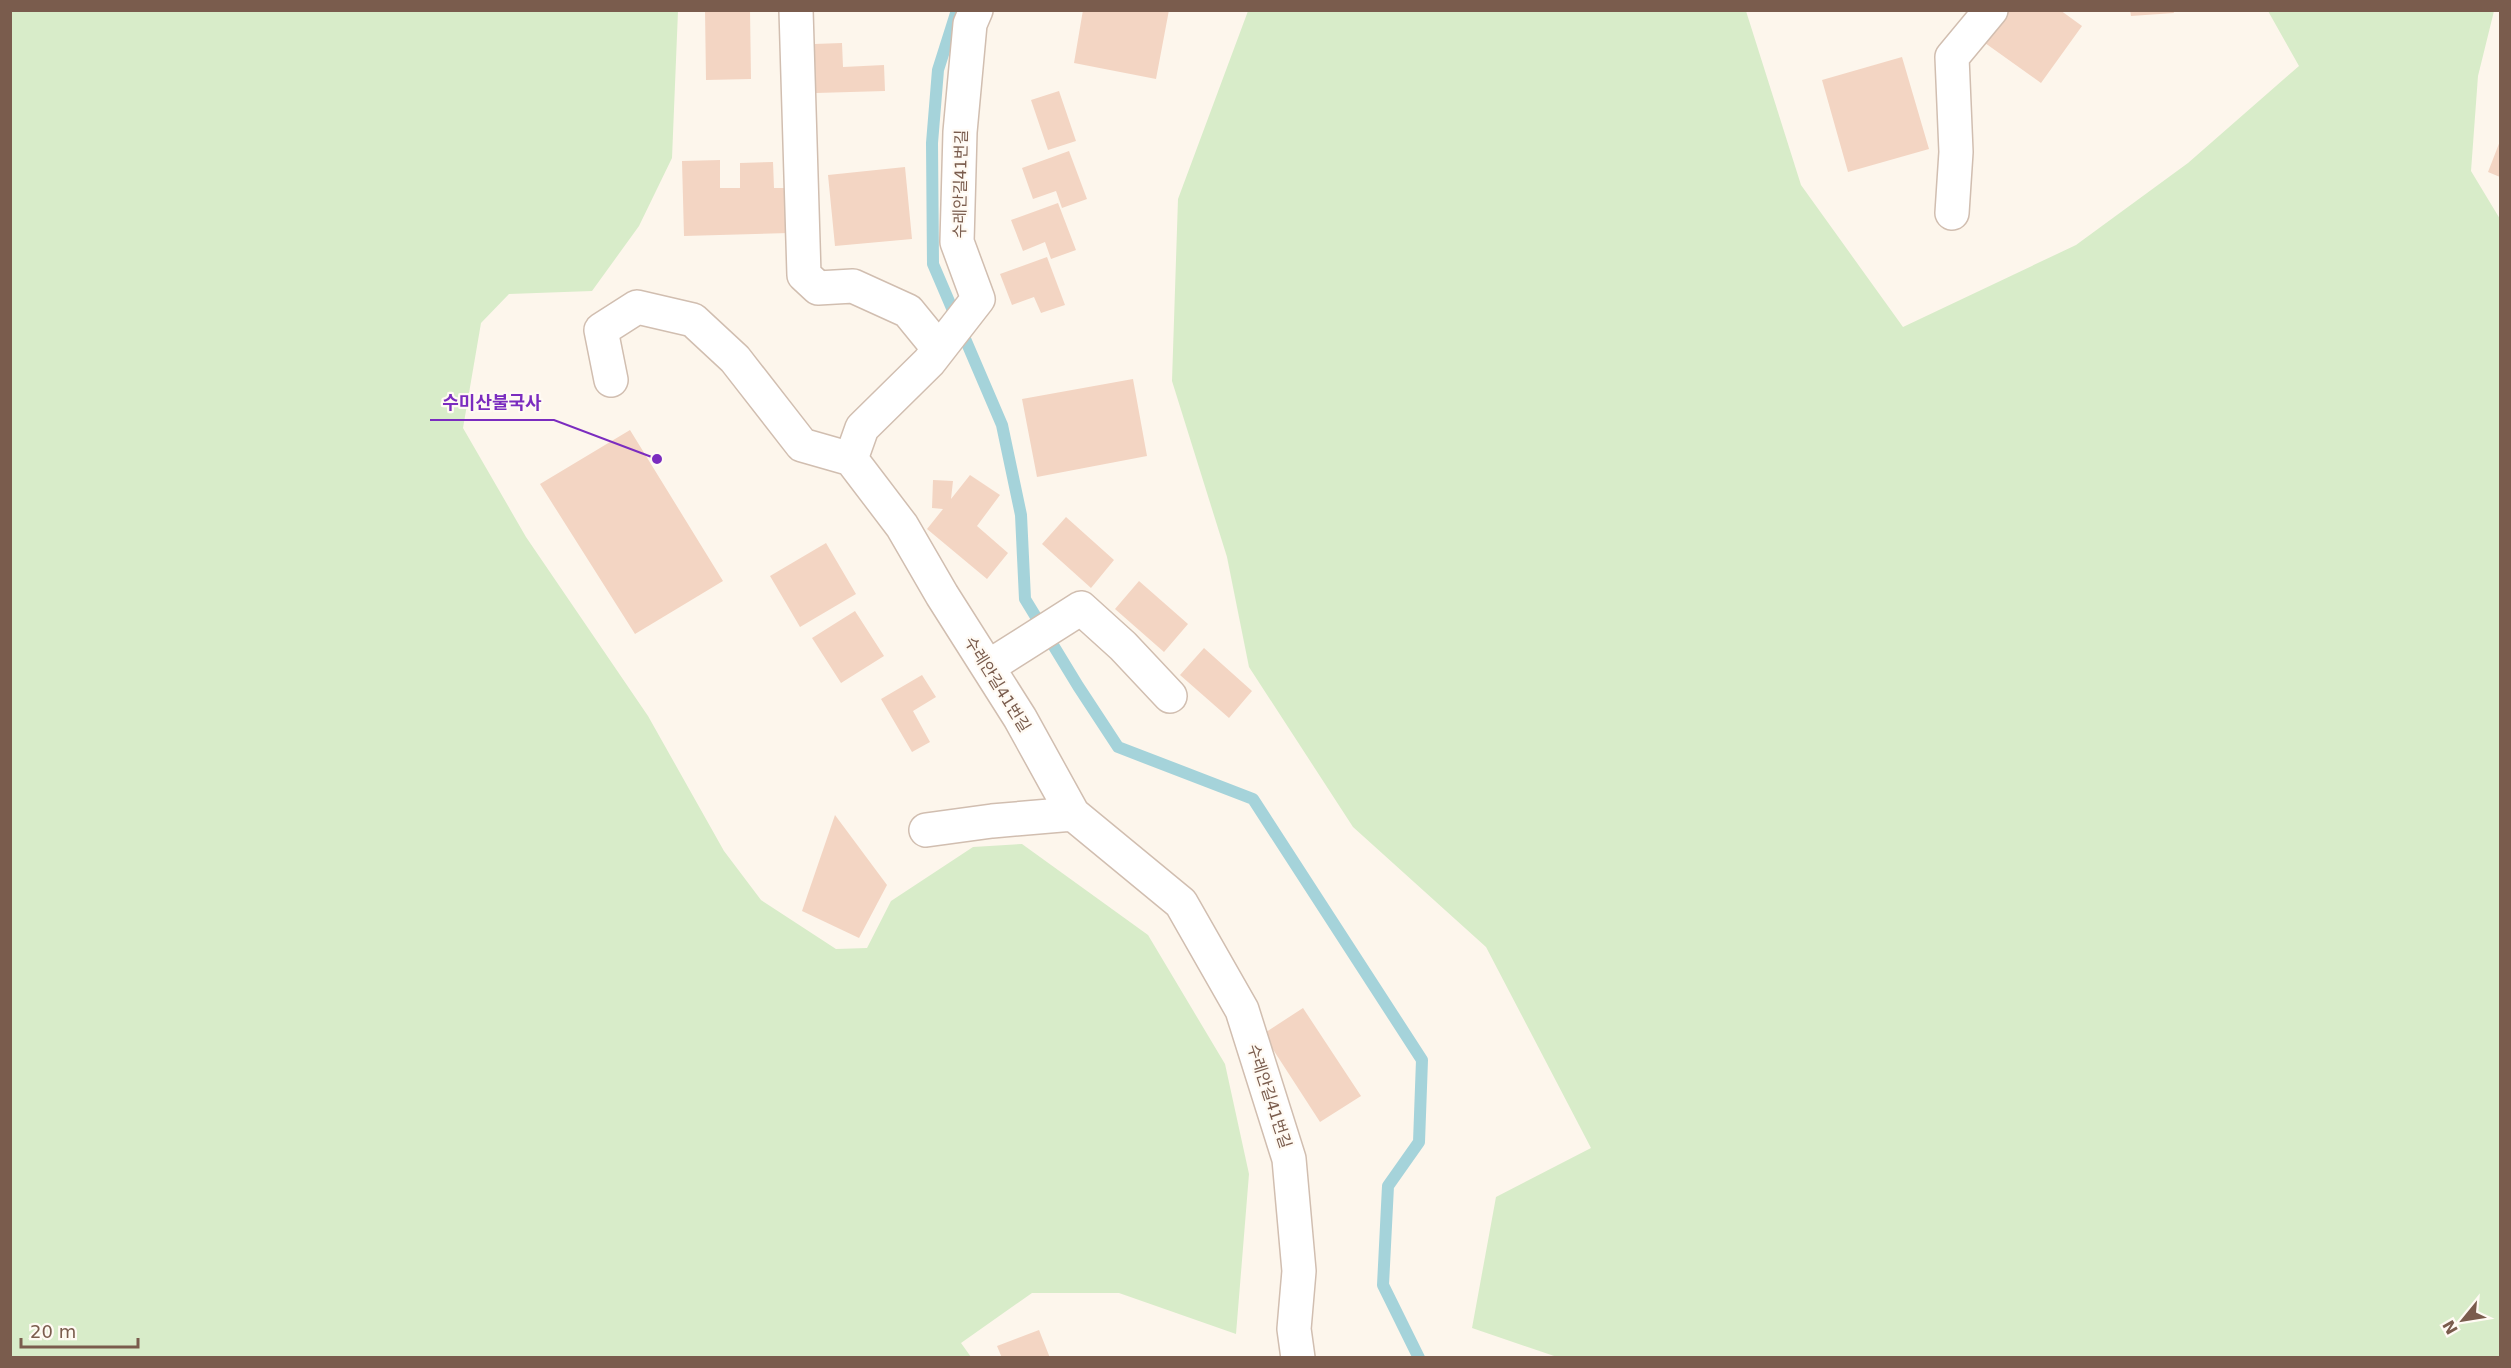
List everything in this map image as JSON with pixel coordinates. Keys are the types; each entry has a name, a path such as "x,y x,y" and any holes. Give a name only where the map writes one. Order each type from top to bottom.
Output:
{"lane":[{"path":"796,10 804,275 818,288 854,286 908,311 944,342"},
{"name":"수레안길41번길","path":"976,10 970,24 960,132 957,242 978,299 944,342 862,428 851,459 902,526 1020,718 1073,814 1181,903 1242,1010 1289,1159 1299,1270 1293,1329 1298,1358"},
{"path":"1952,213 1956,152 1952,57 1991,10"},
{"path":"611,380 601,330 637,307 693,320 735,359 802,445 851,459"},
{"path":"988,667 1080,608 1123,646 1170,696"},
{"path":"926,830 992,821 1073,814"}],"green space":[{"path":"10,11 678,11 672,158 639,226 592,291 509,294 481,323 463,428 526,537 648,716 724,851 761,900 836,949 867,948 891,901 973,847 1022,844 1148,935 1225,1064 1249,1174 1236,1334 1119,1293 1032,1293 961,1343 971,1357 11,1357"},
{"path":"1248,11 1746,11 1801,185 1903,327 2076,245 2188,163 2299,66 2268,11 2494,11 2478,76 2471,171 2500,219 2500,1357 1560,1358 1472,1328 1496,1197 1591,1148 1486,947 1353,827 1249,667 1227,557 1172,381 1178,199"}],"building":[{"path":"705,10 750,10 751,79 706,80"},
{"path":"1083,10 1169,10 1156,79 1074,63"},
{"path":"2008,10 2060,10 2082,26 2041,83 1985,43"},
{"path":"2130,10 2173,10 2174,13 2131,16"},
{"path":"842,43 843,67 884,65 885,91 816,93 814,44"},
{"path":"1902,57 1929,149 1848,172 1822,80"},
{"path":"1059,91 1076,141 1048,150 1031,100"},
{"path":"2500,141 2500,177 2488,172"},
{"path":"1069,151 1087,199 1062,208 1056,191 1033,199 1022,168"},
{"path":"720,160 720,188 740,188 740,163 773,162 774,188 788,188 789,233 684,236 682,161"},
{"path":"905,167 912,239 835,246 828,175"},
{"path":"1058,203 1076,250 1051,259 1045,242 1023,251 1011,220"},
{"path":"1047,257 1065,305 1041,313 1034,297 1012,305 1000,274"},
{"path":"1133,379 1147,456 1037,477 1022,399"},
{"path":"630,430 723,581 635,634 540,484"},
{"path":"970,475 1000,495 977,526 1008,553 987,579 927,529 943,509 932,508 933,480 953,481 951,499"},
{"path":"1066,517 1114,560 1091,588 1042,544"},
{"path":"826,543 856,594 800,627 770,576"},
{"path":"1139,581 1188,624 1164,652 1115,609"},
{"path":"855,611 884,656 841,683 812,638"},
{"path":"1204,648 1252,691 1229,718 1180,675"},
{"path":"922,675 936,697 913,711 930,742 912,752 881,699"},
{"path":"835,815 887,885 859,938 802,911"},
{"path":"1303,1008 1361,1096 1320,1122 1263,1034"},
{"path":"1039,1330 1050,1358 1002,1358 997,1346"}],"waterway":[{"path":"957,10 938,70 932,143 933,264 1002,425 1021,515 1025,599 1118,747 1253,799 1422,1060 1419,1142 1388,1186 1383,1285 1419,1358"}],"place":[{"name":"수미산불국사","path":"657,459"}]}
